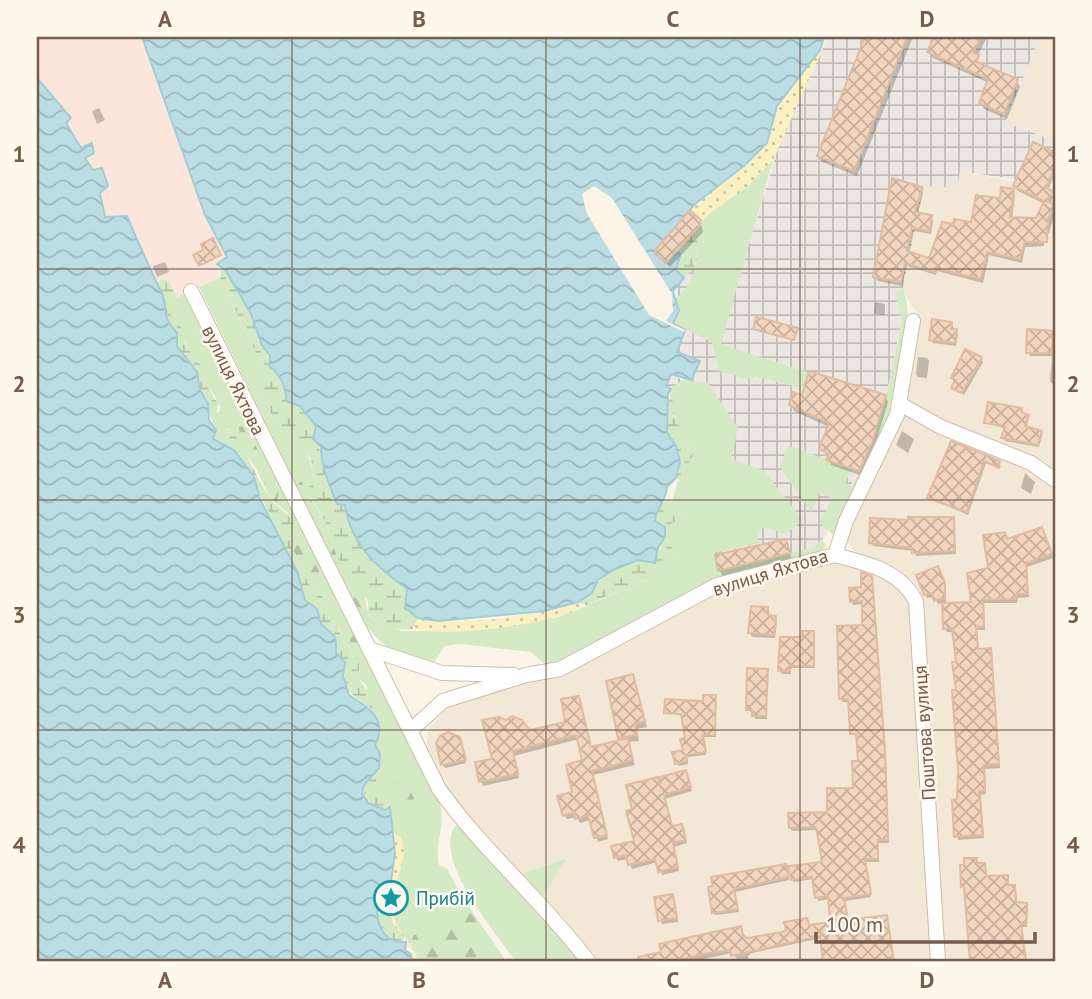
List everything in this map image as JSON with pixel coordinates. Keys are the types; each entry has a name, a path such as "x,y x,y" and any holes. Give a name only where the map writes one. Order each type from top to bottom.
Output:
{"street":[{"name":"вулиця Яхтова","path":"191,291 428,771 467,827 589,962"},
{"name":"вулиця Яхтова","path":"410,731 443,701 526,675 560,669 717,585 835,555 846,521 900,404 913,321"},
{"path":"900,404 942,427 1031,463 1055,480"},
{"name":"Поштова вулиця","path":"835,555 880,568 897,577 908,587 916,601 939,962"},
{"path":"369,649 442,673 526,675"}],"shaded area":[{"path":"37,37 142,37 205,215 227,258 217,264 220,278 173,299 153,280 127,216 105,218 100,193 106,180 102,168 93,171 85,158 92,144 81,148 66,122 70,117 37,78"},
{"path":"828,37 1040,37 1005,122 1055,141 1055,167 1048,185 960,171 957,188 924,186 903,288 895,293 902,321 887,392 872,443 827,534 816,547 718,571 665,537 665,527 683,507 672,501 678,481 682,482 671,398 666,387 671,374 682,380 699,361 676,353 678,252 701,220 714,214 755,225 781,137"},
{"path":"1040,37 1055,37 1055,141 1005,122"},
{"path":"960,171 1055,189 1055,962 945,962 921,597 913,582 900,571 858,554 848,544 850,521 905,394 918,313 903,288 924,185"},
{"path":"836,563 855,566 892,582 909,600 934,962 594,962 453,799 426,747 429,727 446,709 526,682 719,589 809,565"}],"green space":[{"path":"773,160 721,344 809,373 801,388 754,376 752,380 719,371 712,342 673,323 678,315 676,298 688,285 697,259 693,233 709,212 748,186"},
{"path":"693,233 698,243 694,269 684,278 676,270 678,252"},
{"path":"221,269 226,271 251,314 261,342 287,394 287,401 300,406 316,426 313,436 321,452 331,488 340,505 345,505 359,543 386,573 407,589 409,611 418,618 413,629 380,625 368,613 368,602 361,587 339,561 326,523 309,494 313,472 308,454 293,435 272,419 270,407 261,397 261,363 220,278"},
{"path":"220,278 261,363 261,397 270,407 272,419 304,442 313,471 311,499 326,523 339,560 364,591 368,614 380,625 389,625 402,631 445,631 556,618 645,581 676,559 665,537 665,527 682,516 677,504 672,501 678,481 686,480 688,464 695,452 681,442 669,390 682,380 708,383 738,428 731,459 763,470 803,520 786,534 763,528 757,535 760,543 715,553 718,571 815,547 821,539 826,545 819,554 741,573 570,659 548,667 531,652 460,644 445,646 434,662 399,654 380,641 358,612 199,287"},
{"path":"161,279 169,281 176,295 171,315 182,328 185,343 202,367 214,399 219,403 216,415 210,415 206,399 200,390 199,378 177,347 174,329 164,316 164,301 157,284"},
{"path":"903,288 908,333 897,403 873,460 836,533 832,534 819,523 832,499 820,492 811,512 780,467 787,447 790,446 852,469 845,483 852,486 872,443 887,392 902,321 895,293"},
{"path":"184,294 440,804 442,819 439,865 447,868 462,897 507,962 418,962 396,923 392,899 403,846 401,837 393,833 390,808 385,810 369,780 380,768 380,754 375,745 381,734 380,724 372,710 366,685 359,679 350,647 341,638 340,628 324,600 313,591 290,550 294,523 287,512 270,499 257,470 229,429 216,430 210,415 219,412 220,406 171,315 173,299"},
{"path":"669,398 673,401 673,416 683,432 682,442 695,450 688,465 686,481 682,482 676,478 679,459 667,432"},
{"path":"245,426 279,490 277,502 272,500 258,468 243,444 239,427"},
{"path":"222,428 232,431 269,497 292,520 296,534 290,550 313,591 322,596 338,623 341,638 351,650 352,657 359,661 359,679 373,700 372,710 349,691 345,680 344,661 336,653 335,637 321,624 317,609 305,600 287,551 246,465 234,450 213,439 216,430"},
{"path":"301,481 325,526 339,561 363,591 365,609 357,607 299,493 297,485"},
{"path":"666,500 682,505 683,509 679,519 665,527 655,521 656,511"},
{"path":"665,537 677,555 663,570 638,584 588,605 578,604 608,572 638,560 654,564"},
{"path":"300,543 306,547 364,655 362,658 357,656 346,639 346,630 326,598 314,588 295,553 293,549"},
{"path":"374,777 383,800 390,805 385,810 371,806 364,797 364,785"},
{"path":"397,782 408,787 414,798 409,807 401,808 382,796 387,784"},
{"path":"455,826 460,827 584,962 516,962 482,916 459,877 452,858 450,840"},
{"path":"566,859 540,900 516,876"},
{"path":"384,887 389,888 393,923 405,937 401,943 385,936 377,920 376,902"},
{"path":"464,908 474,917 489,957 497,956 501,962 469,962 458,948 440,940 440,932"},
{"path":"414,935 419,935 438,947 452,948 453,957 423,962 422,956 410,944"}],"sand":[{"path":"824,37 828,37 773,160 748,186 701,220 690,210 767,143 777,106 820,50"},
{"path":"578,602 581,606 588,605 552,618 502,628 452,632 413,629 418,618 457,621 498,619"},
{"name":"Прибій","path":"393,833 401,837 404,855 392,908 396,923 404,936 396,927 389,902"},
{"path":"405,937 416,955 418,962 412,962 413,951 406,947"}],"water":[{"path":"142,37 824,37 820,50 777,106 767,143 745,165 695,204 656,249 656,254 666,263 678,252 680,256 676,270 684,278 673,291 679,311 673,323 685,330 677,352 700,361 691,380 671,374 666,386 671,389 668,393 667,432 676,446 680,462 676,478 667,487 656,516 655,521 665,527 665,537 658,548 655,563 638,560 613,570 598,580 592,593 578,602 544,611 438,621 418,618 405,608 407,589 385,572 359,543 345,505 337,504 329,483 321,447 313,439 316,426 300,406 286,401 282,382 270,367 270,356 262,345 251,314 226,271 217,264 227,257 205,215"},
{"path":"37,78 71,118 66,123 81,148 92,143 94,153 85,158 93,170 102,168 108,186 100,193 105,217 127,216 162,294 166,316 177,333 177,346 197,372 200,390 208,404 209,420 216,430 213,439 234,450 254,477 260,499 297,571 305,600 317,609 321,624 335,637 336,653 345,662 343,676 349,695 363,704 378,721 379,736 375,745 380,754 379,768 364,785 362,793 368,803 385,810 390,807 395,854 390,887 380,889 377,907 379,925 389,938 406,942 405,950 411,954 412,962 37,962"}],"pier":[{"path":"594,186 612,198 672,294 673,311 666,321 685,330 684,332 649,315 587,214 582,194"}],"building":[{"path":"865,37 907,37 854,171 817,156"},
{"path":"934,37 981,37 973,53 979,55 976,62 1018,79 1004,114 979,103 988,79 927,52"},
{"path":"1033,142 1055,152 1055,166 1046,188 1052,191 1047,201 1055,205 1048,219 1047,242 1025,242 1020,259 987,252 981,279 935,268 934,272 905,263 901,282 873,277 892,178 922,187 915,212 932,215 929,231 912,228 907,251 929,258 942,222 953,224 954,219 971,222 976,195 1000,198 1001,187 1014,189 1010,217 1036,218 1044,201 1013,186"},
{"path":"690,210 701,220 700,225 666,263 656,254 656,249"},
{"path":"213,238 221,255 199,266 193,255 203,250 201,244"},
{"path":"756,317 798,328 794,340 753,329"},
{"path":"932,319 952,322 951,329 957,329 955,343 929,340"},
{"path":"1027,329 1053,331 1052,353 1026,353"},
{"path":"965,349 982,357 962,393 951,388 955,380 951,378"},
{"path":"809,371 886,395 872,443 859,471 826,460 829,454 819,449 829,423 789,405 793,392 802,395"},
{"path":"988,402 1022,408 1021,412 1029,415 1025,426 1042,431 1038,445 1001,438 1005,426 984,423"},
{"path":"951,441 1000,461 998,467 984,461 967,512 927,498"},
{"path":"908,517 954,517 955,551 912,553 912,548 869,543 870,518 908,520"},
{"path":"1042,527 1052,554 1026,563 1028,594 1016,594 1016,599 983,600 984,626 976,627 978,649 991,648 999,764 984,765 985,791 979,791 983,835 954,837 952,800 957,799 958,771 952,690 956,690 952,662 956,662 952,628 943,629 942,603 971,602 967,573 988,568 983,535 1005,532 1007,539"},
{"path":"786,539 790,553 718,571 715,555"},
{"path":"938,566 945,583 945,598 934,601 932,593 924,595 916,575"},
{"path":"861,572 872,576 885,750 888,840 878,840 878,859 865,859 871,894 844,898 848,920 887,915 894,962 823,962 820,936 731,956 730,951 714,952 668,962 639,962 638,957 661,952 659,944 741,926 743,936 748,938 782,932 786,930 784,922 807,918 809,925 830,922 828,896 815,898 812,877 791,880 788,866 822,862 816,827 789,828 788,813 827,812 827,788 853,788 852,761 858,761 856,734 850,734 848,699 839,699 837,626 862,625 862,601 850,602 849,588 861,587"},
{"path":"751,606 768,607 768,615 776,616 774,635 748,633"},
{"path":"802,631 814,631 814,666 791,666 790,671 778,671 780,637 802,637"},
{"path":"747,668 768,669 766,716 752,716 752,710 746,710"},
{"path":"633,674 645,721 635,724 637,735 618,738 606,681"},
{"path":"703,695 716,695 715,735 703,735 706,752 686,755 687,761 675,764 672,752 683,750 680,739 685,738 681,714 664,713 665,699 703,701"},
{"path":"579,696 591,747 628,738 633,760 592,771 607,835 594,838 588,815 575,819 574,812 563,816 557,796 572,792 566,765 582,760 576,735 513,751 518,774 479,782 475,762 492,759 482,720 499,717 506,720 512,716 522,720 530,730 565,722 561,699"},
{"path":"448,732 460,737 466,760 441,765 436,743 440,736"},
{"path":"686,770 691,787 664,795 672,826 682,824 686,840 673,843 678,867 658,872 655,859 628,865 626,855 614,858 611,846 634,841 626,811 632,809 626,785 658,777 660,786 660,777"},
{"path":"964,858 977,858 977,863 985,863 986,876 1008,875 1008,885 1015,885 1016,902 1027,903 1026,924 1021,924 1026,960 970,962 964,887 961,887 960,865 964,865"},
{"path":"786,864 788,877 734,889 738,909 712,913 708,887 713,886 711,877"},
{"path":"673,894 677,918 658,921 654,897"}],"place":[{"name":"Прибій","path":"391,898"}]}
